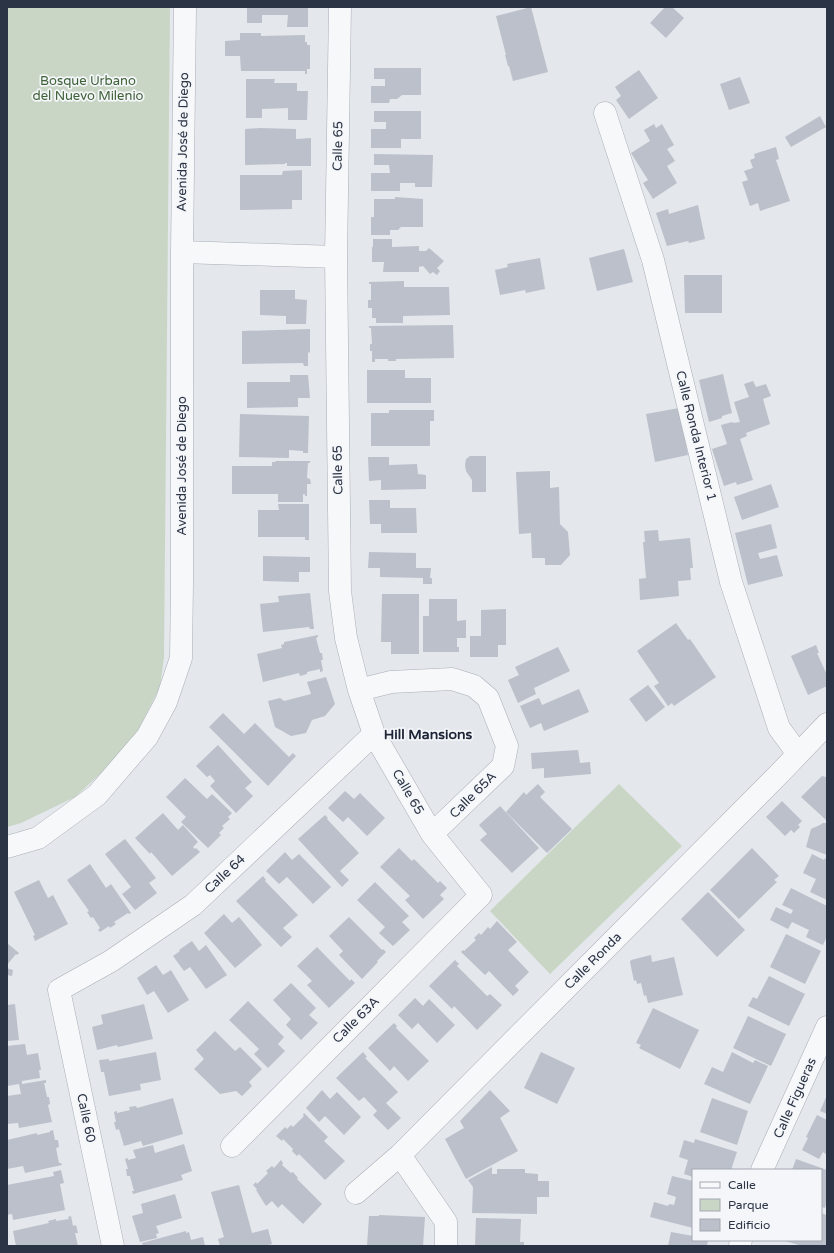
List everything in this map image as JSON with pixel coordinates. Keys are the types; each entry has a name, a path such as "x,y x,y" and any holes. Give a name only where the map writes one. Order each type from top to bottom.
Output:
{"street":[{"name":"Avenida José de Diego","path":"7,847 38,838 97,795 147,737 166,702 181,658 182,252 185,7"},
{"name":"Calle 65","path":"340,7 336,257 340,591 346,638 359,690 374,734 432,834 481,895"},
{"name":"Calle Ronda Interior 1","path":"605,113 653,260 731,582 779,728 798,754"},
{"path":"182,252 336,257"},
{"name":"Calle 65A","path":"359,690 391,682 452,679 474,686 488,698 507,746 503,766 432,834"},
{"name":"Calle Ronda","path":"356,1193 400,1155 827,724"},
{"name":"Calle 64","path":"58,990 111,961 192,905 374,734"},
{"name":"Calle 63A","path":"232,1146 481,895"},
{"name":"Calle 60","path":"58,990 113,1246"},
{"name":"Calle Figueras","path":"762,1169 827,1027"},
{"path":"400,1155 446,1222 446,1246"}],"green space":[{"name":"Bosque Urbano del Nuevo Milenio","path":"7,7 170,7 164,657 160,687 134,738 110,765 75,797 21,823 7,827"},
{"path":"619,784 682,846 550,974 490,911"}],"building":[{"path":"247,7 308,7 308,27 287,27 288,15 262,15 262,23 247,23"},
{"path":"531,7 548,72 513,81 496,16"},
{"path":"665,7 672,7 684,18 666,38 650,23"},
{"path":"240,33 261,33 261,36 305,35 305,42 307,42 307,45 310,45 310,69 307,69 307,74 305,74 305,71 241,71 240,56 225,56 225,41 240,40"},
{"path":"374,68 421,68 421,95 402,95 397,99 390,99 389,103 371,103 371,86 385,86 385,79 374,79"},
{"path":"639,70 658,98 629,119 616,100 621,96 615,87"},
{"path":"740,77 750,103 729,110 720,84"},
{"path":"246,79 275,79 274,83 297,83 297,91 308,91 307,120 288,120 288,108 262,109 262,118 246,118"},
{"path":"374,111 421,111 421,139 401,139 401,148 371,148 371,129 386,129 386,122 374,122"},
{"path":"820,116 826,127 791,147 785,137"},
{"path":"654,124 656,128 662,124 674,145 667,149 675,161 667,166 677,183 653,199 643,183 648,180 631,153 650,141 644,130"},
{"path":"245,129 296,129 296,139 311,138 311,166 287,166 287,163 245,165"},
{"path":"776,147 779,159 776,160 790,201 760,211 758,203 750,206 742,182 748,180 744,171 753,168 750,160 755,158 754,154"},
{"path":"374,154 433,155 432,187 415,187 415,183 400,183 400,191 371,191 371,173 390,173 389,165 374,165"},
{"path":"302,170 302,200 292,200 292,209 240,210 240,175 282,175 283,171"},
{"path":"395,197 423,199 423,227 401,227 398,230 390,230 390,235 371,235 371,217 374,217 374,199 395,199"},
{"path":"698,205 705,239 667,246 656,213 668,209 669,214"},
{"path":"373,239 392,239 392,247 419,246 419,251 426,251 429,248 444,261 437,268 440,271 437,275 433,272 430,274 423,266 419,267 419,272 383,272 384,262 372,262"},
{"path":"624,249 633,282 597,291 589,258"},
{"path":"540,258 545,289 526,293 525,290 500,295 495,270 508,267 507,264"},
{"path":"684,275 722,275 722,313 685,313"},
{"path":"404,281 404,287 449,287 450,315 403,316 403,323 376,323 376,318 372,318 372,308 368,308 368,300 371,300 371,284 369,284 369,282"},
{"path":"260,290 295,290 295,299 307,300 306,324 286,324 286,316 260,315"},
{"path":"453,325 454,358 396,359 396,361 388,361 388,359 375,359 375,362 372,362 372,351 370,351 370,344 372,344 371,328 369,328 369,326"},
{"path":"310,329 310,353 308,352 308,366 304,366 303,363 242,364 242,331"},
{"path":"367,370 405,370 405,378 431,378 431,403 367,403"},
{"path":"723,374 732,413 709,422 699,380"},
{"path":"290,375 308,375 310,398 298,398 298,407 247,408 247,382 290,382"},
{"path":"753,381 756,387 766,384 771,396 763,399 770,424 746,433 747,436 740,439 753,480 737,485 736,482 724,486 712,449 727,444 721,425 732,422 740,422 734,402 749,397 744,384"},
{"path":"679,408 688,455 655,462 646,414"},
{"path":"389,410 434,410 434,421 430,421 430,446 371,446 371,413 389,413"},
{"path":"240,414 309,416 308,453 289,450 289,458 239,457"},
{"path":"470,456 486,456 486,492 472,492 472,480 466,471 465,465 466,459"},
{"path":"368,457 389,457 389,465 417,464 418,474 426,475 426,489 381,490 381,480 369,481"},
{"path":"310,461 310,463 308,463 307,478 310,479 311,484 307,484 307,496 303,494 303,502 278,502 278,494 232,494 232,466 272,466 272,462"},
{"path":"550,471 550,488 559,487 560,524 568,532 570,555 561,565 545,565 545,558 532,558 531,533 519,534 516,472"},
{"path":"771,484 779,507 742,520 734,497"},
{"path":"369,500 390,500 390,508 416,508 417,533 381,533 381,524 370,524"},
{"path":"278,504 309,504 309,540 305,540 305,537 258,537 258,510 279,510"},
{"path":"771,524 777,548 758,553 760,559 777,555 783,576 748,585 735,533"},
{"path":"658,530 659,541 690,538 693,568 690,568 691,580 678,581 679,596 640,600 639,579 646,578 643,542 645,542 644,531"},
{"path":"369,552 416,553 416,568 431,568 430,578 432,578 432,584 423,584 423,578 380,577 380,568 368,568"},
{"path":"263,556 310,557 310,572 299,572 299,582 263,581"},
{"path":"310,593 314,629 310,629 309,627 263,632 260,604 279,602 278,596"},
{"path":"382,594 419,594 419,654 391,654 391,642 381,642"},
{"path":"429,599 457,599 457,621 466,620 466,638 457,638 457,647 459,647 459,652 423,652 423,616 429,616"},
{"path":"506,609 506,645 498,645 498,657 470,657 470,636 481,636 481,610"},
{"path":"676,623 688,640 690,639 716,677 674,706 672,703 668,706 654,686 659,683 637,651"},
{"path":"318,635 316,638 320,653 322,653 323,660 321,660 323,671 320,672 320,669 307,672 307,674 300,676 299,673 263,682 257,654 282,648 281,645 284,644 284,642"},
{"path":"816,645 819,653 817,653 827,675 827,686 808,695 791,656"},
{"path":"558,647 570,671 534,688 536,694 518,703 508,680 519,675 515,667"},
{"path":"326,677 335,704 325,716 312,720 306,733 291,736 275,727 268,701 280,698 284,701 311,694 307,682"},
{"path":"648,685 665,707 646,722 629,699"},
{"path":"579,689 589,712 544,731 541,723 530,728 520,706 539,698 542,705"},
{"path":"223,713 244,734 255,723 289,757 293,753 296,756 268,786 209,727"},
{"path":"218,745 252,782 245,788 253,796 236,813 210,786 215,781 210,775 207,777 196,766"},
{"path":"578,750 580,763 590,762 591,774 544,778 544,768 532,769 531,753"},
{"path":"822,776 827,777 826,820 801,797"},
{"path":"185,778 207,799 212,794 232,813 228,817 230,819 222,826 224,828 219,833 221,835 208,848 181,822 186,817 166,797"},
{"path":"538,784 545,792 540,797 572,829 547,853 506,812 524,792 526,795"},
{"path":"345,791 354,799 360,793 385,818 367,836 348,817 343,822 328,808"},
{"path":"782,801 802,821 798,825 800,827 794,833 791,830 785,836 766,817"},
{"path":"500,806 539,848 512,873 480,840 487,834 479,825"},
{"path":"163,813 178,830 183,825 198,842 193,847 200,852 172,876 151,852 150,854 135,838"},
{"path":"325,815 359,853 340,871 349,880 342,887 298,839"},
{"path":"822,823 827,823 827,855 806,847 811,829"},
{"path":"125,839 156,878 149,883 157,893 135,910 122,894 131,887 105,854"},
{"path":"399,848 412,861 414,859 438,883 440,881 447,888 440,895 444,899 423,919 405,900 410,896 380,867"},
{"path":"752,848 779,876 774,880 777,882 739,919 710,890"},
{"path":"285,852 292,860 299,854 331,887 313,904 287,877 279,884 266,871"},
{"path":"812,854 824,860 825,858 827,859 827,900 810,892 816,879 803,873"},
{"path":"90,864 106,888 111,884 131,913 128,913 114,922 116,924 110,928 109,926 100,932 98,930 100,928 93,917 91,918 87,912 89,911 67,880"},
{"path":"263,876 266,880 265,881 298,915 283,928 292,937 281,947 236,901"},
{"path":"39,880 48,898 53,895 68,924 35,941 33,936 35,935 14,892"},
{"path":"375,882 409,916 402,922 410,930 393,946 379,933 385,927 357,900"},
{"path":"791,888 827,906 827,936 823,945 806,937 809,930 792,922 788,929 770,920 776,907 791,914 793,910 782,905"},
{"path":"708,892 745,930 717,957 681,919"},
{"path":"224,914 232,923 239,917 262,945 235,968 204,933"},
{"path":"349,917 382,950 383,949 386,952 362,979 339,955 343,951 329,936"},
{"path":"497,921 517,942 508,950 529,972 515,986 519,990 513,996 489,971 485,975 461,952 476,940 474,938 479,933 481,935 488,927 490,929"},
{"path":"786,934 821,951 805,984 770,967"},
{"path":"192,941 199,951 206,945 227,975 206,989 190,967 184,971 173,956"},
{"path":"7,943 19,953 17,955 16,954 7,965"},
{"path":"317,947 350,981 351,979 355,983 329,1008 307,985 312,981 297,966"},
{"path":"651,955 652,962 674,957 683,995 648,1003 646,995 644,996 641,983 637,984 636,980 634,981 630,962 631,960"},
{"path":"455,960 459,964 457,966 487,996 490,994 502,1005 477,1030 454,1006 452,1009 429,986"},
{"path":"156,965 163,975 171,970 189,1000 168,1013 154,991 147,995 137,978"},
{"path":"7,968 13,970 12,976 7,975"},
{"path":"769,976 805,994 789,1026 748,1006 753,997 757,999"},
{"path":"291,983 316,1008 309,1015 318,1023 301,1040 286,1025 291,1019 273,1000"},
{"path":"415,998 423,1006 429,999 455,1025 437,1043 418,1023 412,1029 398,1015"},
{"path":"248,1001 284,1037 278,1044 285,1051 268,1068 254,1054 259,1049 229,1020"},
{"path":"15,1004 19,1040 7,1041 7,1005"},
{"path":"144,1004 153,1039 97,1050 92,1027 103,1024 101,1015"},
{"path":"653,1008 699,1030 680,1069 639,1048 641,1045 636,1043"},
{"path":"748,1016 786,1034 771,1066 733,1048"},
{"path":"394,1023 397,1026 396,1028 429,1061 408,1081 394,1066 390,1071 368,1048"},
{"path":"215,1031 235,1051 240,1047 262,1069 249,1082 252,1086 242,1096 236,1091 220,1094 194,1069 204,1059 196,1050"},
{"path":"25,1044 27,1055 38,1053 41,1070 39,1070 40,1078 22,1081 22,1084 46,1080 46,1083 44,1083 47,1097 49,1097 50,1104 48,1105 52,1122 19,1128 18,1123 7,1124 7,1096 21,1094 19,1084 7,1086 7,1046"},
{"path":"156,1052 161,1080 140,1084 141,1090 109,1096 104,1072 101,1072 99,1060 109,1059 109,1061"},
{"path":"363,1052 367,1057 365,1058 398,1092 386,1103 401,1118 388,1130 373,1115 377,1111 364,1097 359,1101 336,1078"},
{"path":"541,1052 575,1068 557,1104 524,1088"},
{"path":"732,1052 753,1063 755,1060 768,1066 750,1104 704,1084 712,1067 723,1072"},
{"path":"322,1090 330,1099 337,1092 361,1117 344,1135 325,1116 319,1122 306,1108"},
{"path":"490,1090 510,1111 500,1118 518,1151 466,1179 445,1139 464,1128 460,1121"},
{"path":"827,1095 827,1114 820,1111"},
{"path":"173,1098 183,1134 143,1146 141,1141 124,1146 119,1129 116,1130 114,1112 117,1111 117,1113 130,1110 129,1107 136,1106 137,1108"},
{"path":"712,1098 748,1111 737,1145 700,1132"},
{"path":"304,1113 328,1137 324,1141 345,1161 325,1180 299,1154 297,1156 292,1151 293,1149 283,1139 282,1141 276,1136 285,1127 287,1129 291,1125 293,1127 304,1116"},
{"path":"817,1115 827,1120 827,1155 823,1152 819,1159 802,1150 808,1138 806,1137"},
{"path":"53,1130 55,1140 58,1140 59,1147 56,1148 59,1163 62,1165 25,1173 23,1166 7,1169 7,1140 37,1133 37,1135"},
{"path":"695,1139 737,1152 731,1169 692,1169 692,1177 684,1174 688,1160 679,1157 684,1140 694,1143"},
{"path":"184,1144 192,1171 181,1175 183,1180 133,1194 132,1191 134,1191 130,1176 127,1176 126,1169 128,1169 125,1159 128,1158 128,1160 136,1158 133,1150 153,1145 155,1153"},
{"path":"796,1159 827,1170 827,1201 825,1208 822,1207 822,1169 792,1169"},
{"path":"281,1160 283,1163 282,1165 291,1173 293,1172 298,1178 297,1179 322,1204 303,1224 282,1204 278,1208 272,1201 266,1206 256,1190 257,1189 253,1185 256,1182 257,1184 268,1173 266,1171 272,1166 274,1168"},
{"path":"492,1167 492,1174 497,1174 497,1169 525,1169 525,1173 538,1174 538,1181 549,1181 549,1197 537,1197 537,1214 472,1213 473,1187 468,1180"},
{"path":"61,1170 64,1183 60,1184 65,1210 13,1220 12,1214 7,1215 7,1185 54,1176 53,1172"},
{"path":"672,1176 692,1181 692,1228 650,1217 654,1202 668,1206 669,1204 674,1205 676,1197 667,1194"},
{"path":"239,1185 252,1233 268,1229 272,1244 265,1246 220,1246 218,1239 224,1237 211,1192"},
{"path":"175,1194 182,1218 156,1226 159,1233 156,1234 157,1238 140,1242 132,1216 143,1213 141,1204"},
{"path":"822,1213 827,1215 827,1246 802,1246 785,1241 822,1241"},
{"path":"71,1216 73,1226 76,1225 78,1233 75,1233 78,1246 16,1246 13,1231 49,1223 48,1221 56,1219 56,1221 69,1219 68,1217"},
{"path":"369,1216 425,1217 423,1246 367,1246"},
{"path":"476,1218 521,1219 520,1242 524,1242 524,1246 475,1246"},
{"path":"186,1231 186,1233 189,1232 191,1240 203,1237 205,1246 143,1246 142,1243"},
{"path":"671,1232 692,1236 692,1241 708,1241 707,1246 668,1246"}],"district":[{"name":"Hill Mansions","path":"428,734"}]}
